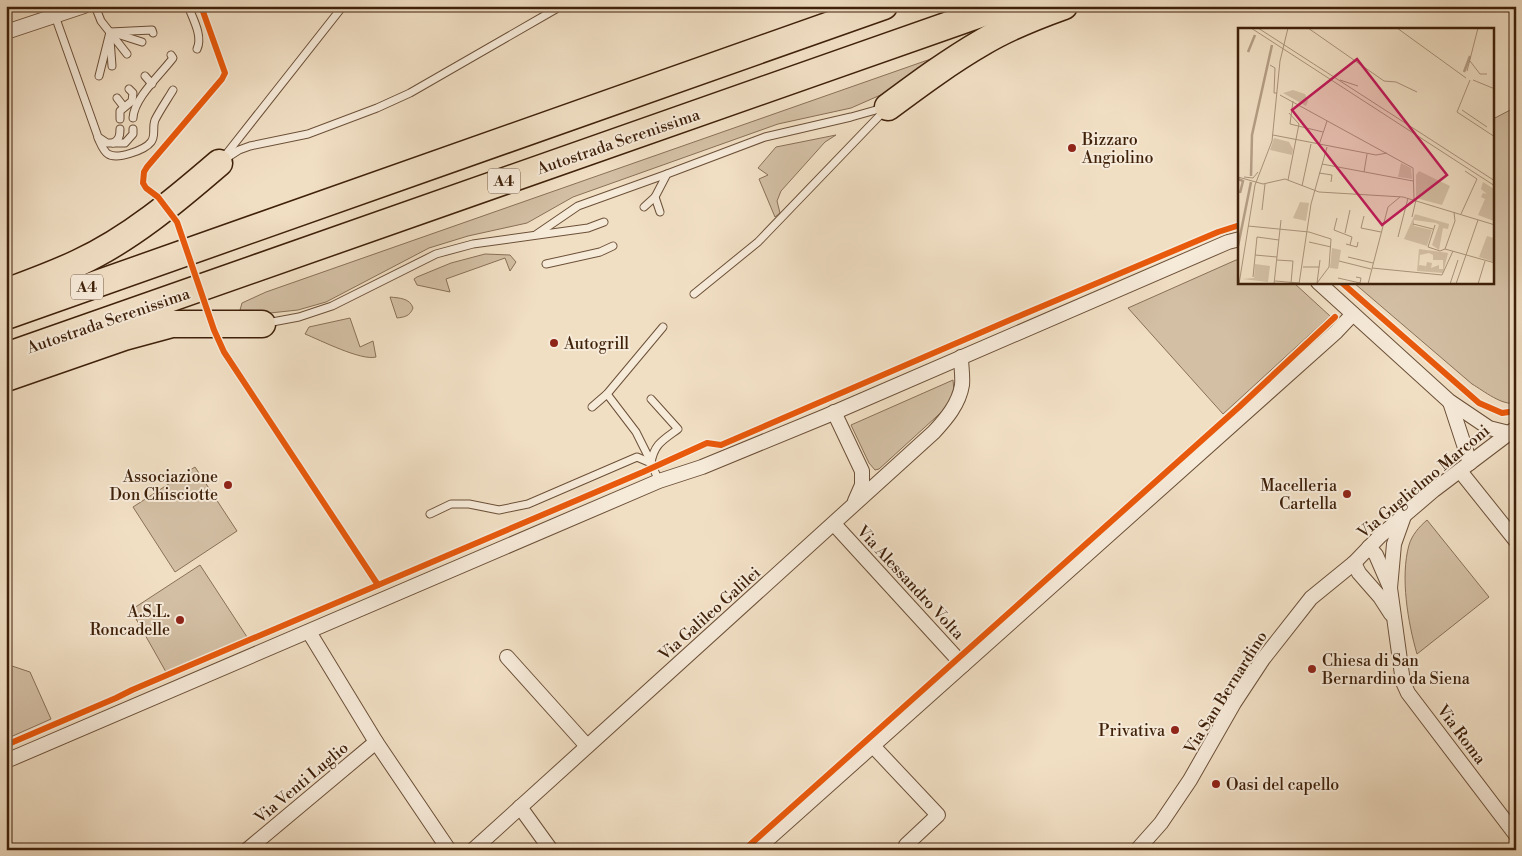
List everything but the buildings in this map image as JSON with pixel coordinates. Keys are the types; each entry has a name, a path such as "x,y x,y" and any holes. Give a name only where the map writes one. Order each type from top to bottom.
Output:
{"highway":[{"name":"A4","path":"6,316 884,6"},
{"name":"Autostrada Serenissima","path":"6,356 1003,6"},
{"path":"888,107 940,69 984,41 1036,16 1064,6"},
{"path":"6,292 78,263 121,240 175,200 219,163"},
{"path":"6,378 124,337 172,324 262,324"}],"street":[{"path":"6,32 84,6"},
{"path":"6,761 659,481 702,467 834,412 1228,242 1238,240"},
{"path":"1320,284 1450,401 1489,428 1512,430"},
{"name":"Via Alessandro Volta","path":"756,850 1322,344 1353,314"},
{"name":"Via Galileo Galilei","path":"473,850 934,432 949,416 962,385 961,357"},
{"path":"1450,401 1461,432 1465,467 1516,541"},
{"path":"834,412 862,471 868,475 876,476 891,472"},
{"name":"Via Guglielmo Marconi","path":"1354,563 1369,547 1434,490 1512,430"},
{"name":"Via Galileo Galilei","path":"854,506 862,484 862,471"},
{"name":"Via Roma","path":"1404,516 1394,544 1390,588 1403,682 1408,693 1516,835"},
{"name":"Via Alessandro Volta","path":"834,524 963,665"},
{"name":"Via Roma","path":"1369,547 1376,554 1390,588"},
{"name":"Via Roma","path":"1354,563 1355,568 1380,597 1393,617"},
{"name":"Via San Bernardino","path":"1137,850 1161,823 1190,780 1234,703 1263,659 1311,598 1354,563"},
{"path":"309,632 376,742 449,850"},
{"path":"507,657 588,746"},
{"name":"Via Venti Luglio","path":"247,850 376,742"},
{"path":"873,746 938,815 906,845"},
{"path":"520,807 551,850"}],"lane":[{"path":"95,6 102,21 127,54"},
{"path":"188,6 199,38 196,49"},
{"path":"219,163 343,6"},
{"path":"219,163 250,146 308,134 386,105 435,80 556,9"},
{"path":"55,16 105,152 112,156 120,156 146,147 154,136 156,118 173,90"},
{"path":"110,32 152,30 153,33"},
{"path":"110,32 142,42"},
{"path":"110,32 112,66"},
{"path":"100,76 110,32"},
{"path":"133,118 138,101 152,84 162,67 173,58 171,55"},
{"path":"145,76 152,84"},
{"path":"120,119 120,113 124,107 132,101 133,93 129,89"},
{"path":"117,98 124,107"},
{"path":"535,236 578,206 765,137 888,107"},
{"path":"694,294 758,242 888,107"},
{"path":"112,144 120,136 120,129"},
{"path":"98,137 102,141 112,144 125,143 134,134 134,129"},
{"path":"644,207 655,197 667,174"},
{"path":"655,197 660,212"},
{"path":"262,324 298,317 332,306 436,254 473,244 588,228 604,222"},
{"path":"546,264 600,252 613,246"},
{"path":"592,407 607,394 663,326"},
{"path":"607,394 636,432 659,481"},
{"path":"650,399 678,429 658,443 653,452 651,463"},
{"path":"430,514 451,504 469,504 499,510 528,504 637,457 651,463"}],"shaded area":[{"path":"945,54 892,90 851,108 778,124 573,197 527,223 468,236 429,248 326,302 298,310 270,313 243,312 240,310 242,303 266,292"},
{"path":"1516,107 1516,403 1505,402 1493,397 1472,384 1355,284 1494,284 1494,118"},
{"path":"836,135 825,142 781,191 777,201 780,213 775,217 759,179 768,175 758,168 776,147"},
{"path":"485,254 510,255 516,262 510,271 505,258 446,279 450,292 417,285 414,279 451,263"},
{"path":"1238,260 1238,284 1295,284 1330,316 1223,414 1128,308"},
{"path":"390,297 404,299 409,302 413,308 410,313 405,317 397,318"},
{"path":"350,318 360,347 373,341 376,357 351,353 305,334 309,327"},
{"path":"953,380 954,391 947,407 879,469 875,470 869,463 851,425"},
{"path":"195,467 237,531 175,572 133,507"},
{"path":"1427,520 1489,597 1417,654 1408,614 1405,571 1410,541 1416,531"},
{"path":"200,565 247,637 166,672 131,610"},
{"path":"6,664 30,672 51,719 6,739"}],"cycle path":[{"path":"201,6 225,73 222,79 147,167 144,172 143,183 146,188 158,197 177,222 214,330 224,352 378,585"},
{"path":"6,745 707,443 721,445 1024,314 1218,232 1238,226"},
{"path":"1343,284 1479,403 1502,413 1516,411"},
{"path":"744,850 1239,407 1335,317"}],"place":[{"name":"Bizzaro Angiolino","path":"1072,148"},
{"name":"Autogrill","path":"554,343"},
{"name":"Associazione Don Chisciotte","path":"228,485"},
{"name":"Macelleria Cartella","path":"1347,494"},
{"name":"A.S.L. Roncadelle","path":"180,620"},
{"name":"Chiesa di San Bernardino da Siena","path":"1312,669"},
{"name":"Privativa","path":"1175,730"},
{"name":"Oasi del capello","path":"1216,784"}]}
